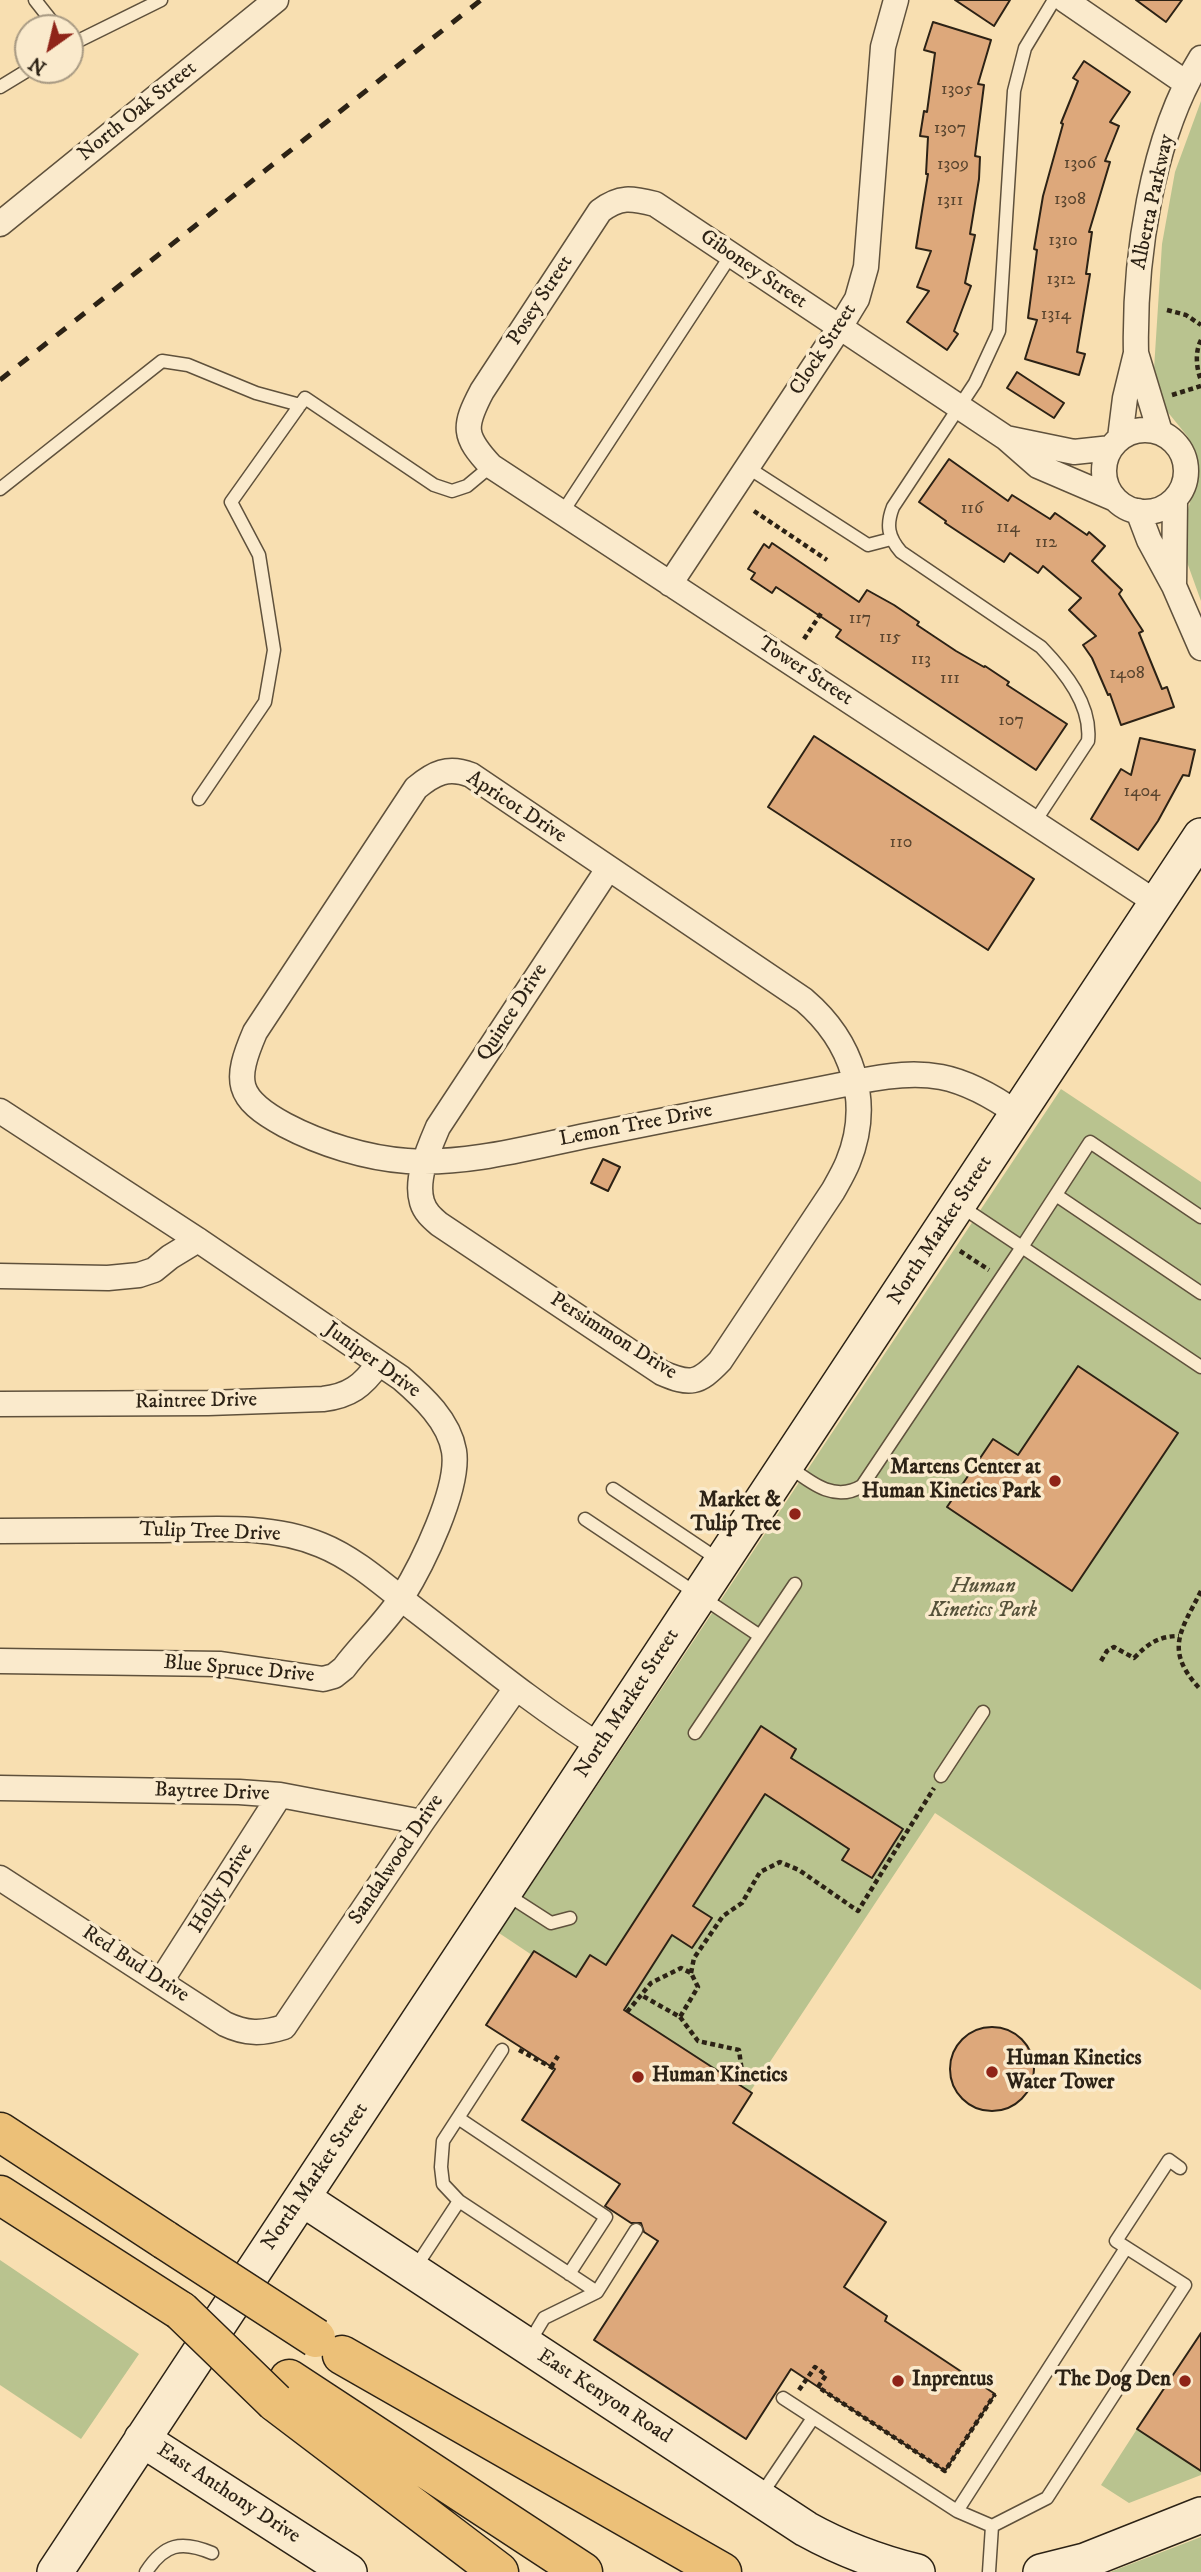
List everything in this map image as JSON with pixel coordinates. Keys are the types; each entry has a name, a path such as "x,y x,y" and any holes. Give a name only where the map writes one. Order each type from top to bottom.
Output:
{"highway":[{"path":"0,2132 672,2572"},
{"path":"0,2195 181,2311 282,2390 499,2572"},
{"path":"329,2347 722,2572"},
{"path":"282,2390 583,2572"}],"main road":[{"name":"North Market Street","path":"55,2572 1201,836"},
{"name":"East Kenyon Road","path":"302,2198 806,2529 840,2548 874,2561 917,2572"},
{"name":"East Anthony Drive","path":"142,2439 349,2572"},
{"path":"1041,2572 1085,2561 1201,2515"}],"street":[{"name":"North Oak Street","path":"0,224 276,0"},
{"name":"Clock Street","path":"670,584 857,299 866,267 883,47 896,0"},
{"path":"1065,0 1186,83"},
{"name":"Alberta Parkway","path":"1116,443 1136,353 1140,250 1171,119 1186,83 1201,58"},
{"name":"Giboney Street","path":"638,199 655,204 840,327 1006,439 1038,466 1115,499"},
{"name":"Posey Street","path":"468,428 469,416 482,391 600,211 614,201 638,199"},
{"name":"Alberta Parkway","path":"1136,353 1160,432"},
{"name":"Tower Street","path":"468,428 475,449 491,466 1157,903"},
{"path":"1133,432 1160,432 1172,439 1181,450 1186,463 1186,477 1175,500 1164,508 1138,512 1115,499 1104,475 1105,461 1116,443 1133,432"},
{"name":"Giboney Street","path":"1006,439 1074,452 1116,443"},
{"path":"1174,586 1175,500"},
{"path":"1138,512 1201,648"},
{"name":"Apricot Drive","path":"254,1105 244,1091 240,1077 243,1061 255,1032 416,788 430,776 443,771 460,771 471,775 804,1000 822,1015 835,1031 849,1056 856,1082"},
{"name":"Quince Drive","path":"426,1161 438,1127 608,869"},
{"name":"Lemon Tree Drive","path":"254,1105 271,1118 328,1144 403,1161 503,1153 913,1073 939,1075 964,1082 1018,1114"},
{"name":"Persimmon Drive","path":"426,1161 421,1182 421,1201 439,1224 662,1373 680,1381 693,1381 705,1377 720,1361 833,1191 848,1162 856,1138 859,1107 856,1082"},
{"name":"Juniper Drive","path":"0,1111 198,1240 401,1378 422,1396 440,1418 450,1438 455,1466 451,1490 423,1558 401,1599"},
{"path":"0,1276 108,1278 139,1275 154,1270 198,1240"},
{"name":"Raintree Drive","path":"0,1404 208,1403 323,1399 341,1397 356,1390 377,1364"},
{"name":"Tulip Tree Drive","path":"0,1531 206,1529 297,1536 324,1546 359,1567 401,1599"},
{"path":"401,1599 516,1688 600,1746"},
{"name":"Blue Spruce Drive","path":"0,1661 221,1664 323,1678 334,1676 344,1668 401,1599"},
{"name":"Sandalwood Drive","path":"276,2029 284,2027 290,2021 422,1822 516,1688"},
{"name":"Baytree Drive","path":"0,1788 280,1795 422,1822"},
{"name":"Holly Drive","path":"161,1981 280,1795"},
{"name":"Red Bud Drive","path":"0,1878 239,2031 252,2033 276,2029"}],"lane":[{"path":"35,0 46,14"},
{"path":"84,38 161,0"},
{"path":"1034,823 1088,741 1089,726 1075,691 1059,666 1041,647 905,556 891,539 888,519 893,507 983,369 999,331 1014,92 1025,48 1054,0"},
{"path":"562,513 731,255"},
{"path":"0,489 163,361 188,365 256,393 300,405"},
{"path":"199,799 265,702 274,650 259,555 231,502 305,398 434,485 452,491 467,486 491,466"},
{"path":"747,467 868,545 891,539"},
{"path":"787,1465 826,1490 839,1494 852,1492 862,1486 1090,1142 1201,1217"},
{"path":"1056,1195 1201,1293"},
{"path":"959,1205 1201,1367"},
{"path":"613,1489 722,1562"},
{"path":"585,1520 760,1636"},
{"path":"695,1732 795,1584"},
{"path":"941,1776 983,1712"},
{"path":"504,1893 551,1923 570,1918"},
{"path":"502,2050 443,2141 443,2184 459,2201 597,2292"},
{"path":"458,2118 606,2217 569,2274"},
{"path":"992,2526 1047,2498 1185,2285 1116,2241 1169,2160 1180,2168"},
{"path":"413,2272 459,2201"},
{"path":"527,2346 544,2318 597,2292 636,2231"},
{"path":"957,2511 1126,2248"},
{"path":"787,2400 957,2511 992,2526"},
{"path":"759,2498 813,2417"},
{"path":"989,2572 992,2526"},
{"path":"146,2572 152,2562 172,2547 197,2547 212,2553"}],"path":[{"path":"1167,310 1186,315 1201,326"},
{"path":"1201,340 1198,344 1197,359 1201,380"},
{"path":"1171,395 1201,386"},
{"path":"754,511 827,561"},
{"path":"804,639 821,612"},
{"path":"960,1251 1001,1279"},
{"path":"1201,1591 1185,1618 1179,1636 1179,1651 1184,1668 1201,1690"},
{"path":"1101,1661 1107,1651 1114,1647 1134,1658 1146,1645 1158,1638 1179,1636"},
{"path":"691,1973 694,1958 723,1916 742,1903 760,1872 780,1862 799,1870 858,1910 941,1776"},
{"path":"627,2012 651,1983 681,1968 691,1973 698,1987 680,2017"},
{"path":"641,1994 680,2017 698,2041 739,2050 742,2072 740,2086"},
{"path":"502,2050 506,2043 553,2068 558,2056"},
{"path":"787,2400 814,2367 826,2375 818,2387 945,2471 995,2395"}],"green space":[{"path":"1201,101 1201,601 1179,540 1196,482 1198,462 1188,437 1162,405 1154,369 1162,244 1175,172"},
{"name":"Human Kinetics Park","path":"1061,1089 1201,1182 1201,1990 935,1813 746,2098 499,1933"},
{"path":"0,2260 139,2354 81,2439 0,2385"},
{"path":"1137,2429 1201,2471 1201,2475 1129,2503 1101,2485"},
{"path":"1201,2537 1201,2572 1110,2572"}],"building":[{"path":"955,0 1010,0 994,26"},
{"path":"1136,0 1182,0 1166,22"},
{"path":"933,22 991,40 978,84 984,85 975,156 980,157 979,179 970,234 975,235 965,283 971,286 954,331 958,334 947,350 907,322 929,291 917,287 931,251 916,248 928,174 928,137 920,136 924,111 927,112 935,53 924,50"},
{"path":"1084,61 1130,92 1110,122 1119,126 1105,161 1110,162 1089,232 1092,232 1086,274 1090,274 1077,352 1085,354 1079,375 1025,359 1037,320 1028,318 1037,250 1034,249 1043,196 1063,124 1061,123 1078,81 1073,78"},
{"path":"1017,372 1064,403 1054,418 1007,388"},
{"path":"949,459 1008,501 1012,495 1050,519 1055,513 1087,535 1089,532 1105,546 1092,561 1122,590 1119,594 1143,631 1139,633 1162,689 1167,687 1174,707 1121,725 1110,694 1108,695 1092,658 1083,645 1096,636 1069,610 1081,598 1043,566 1038,573 1010,553 1004,562 945,523 946,521 919,502"},
{"path":"772,543 859,602 867,590 894,605 919,622 917,625 956,651 985,666 1009,682 1007,685 1067,724 1036,770 836,637 841,630 776,587 772,593 751,579 755,573 748,569 764,544 769,548"},
{"path":"814,736 1034,879 988,950 768,807"},
{"path":"1140,738 1195,750 1189,776 1183,775 1158,821 1138,850 1091,819 1121,769 1131,775"},
{"path":"603,1159 620,1167 608,1191 591,1183"},
{"name":"Martens Center at Human Kinetics Park","path":"1078,1366 1178,1433 1072,1591 947,1507 993,1439 1018,1455"},
{"name":"Human Kinetics","path":"761,1726 796,1749 791,1758 903,1829 872,1878 842,1860 849,1849 765,1794 693,1906 712,1918 692,1948 672,1935 624,2010 752,2093 733,2123 886,2222 844,2287 887,2316 885,2321 995,2394 945,2471 791,2369 746,2439 594,2340 658,2241 644,2232 641,2223 631,2223 605,2206 620,2184 522,2120 555,2069 486,2025 534,1951 576,1977 590,1955 606,1965"},
{"name":"Human Kinetics Water Tower","path":"992,2027 1008,2030 1022,2039 1031,2053 1034,2069 1031,2085 1022,2099 1008,2108 992,2111 976,2108 962,2099 953,2085 950,2069 953,2053 962,2039 976,2030"},
{"name":"The Dog Den","path":"1201,2333 1201,2471 1137,2429"}],"railway":[{"path":"0,380 481,0"}],"place":[{"name":"Martens Center at Human Kinetics Park","path":"1055,1481"},
{"name":"Market & Tulip Tree","path":"795,1514"},
{"name":"Human Kinetics Water Tower","path":"992,2072"},
{"name":"Human Kinetics","path":"638,2077"},
{"name":"Inprentus","path":"898,2381"},
{"name":"The Dog Den","path":"1185,2381"}]}
